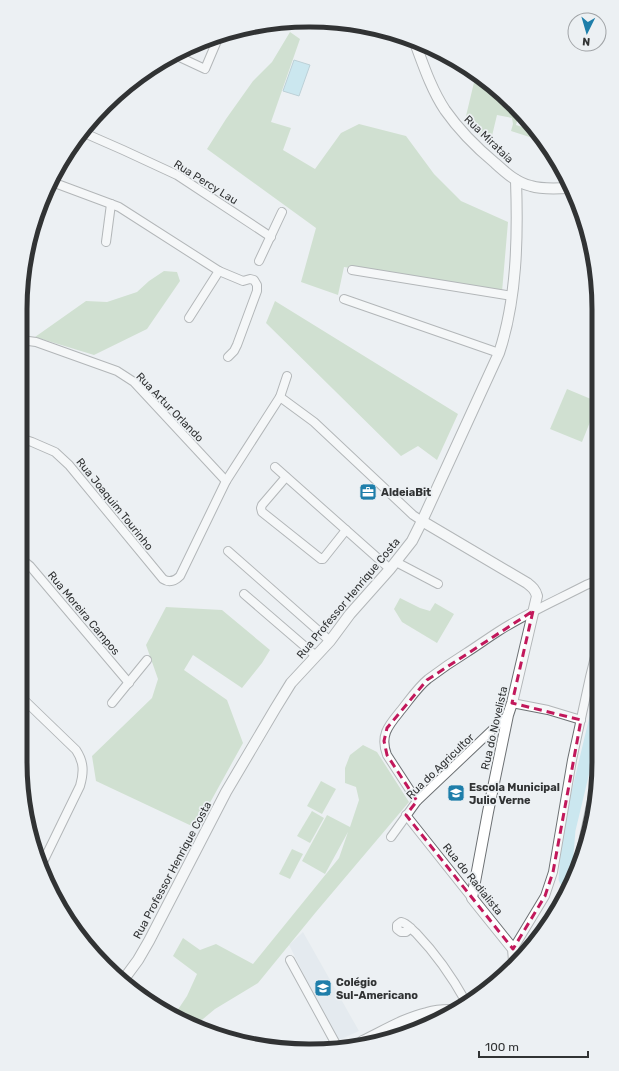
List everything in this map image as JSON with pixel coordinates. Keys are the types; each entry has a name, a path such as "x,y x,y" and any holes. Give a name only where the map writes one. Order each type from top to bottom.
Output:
{"main road":[{"path":"374,1036 415,1017 439,1012"}],"street":[{"path":"181,58 204,69 216,43"},
{"name":"Rua Mirataia","path":"417,49 432,86 445,109 463,133 489,158 516,180 530,186 564,188"},
{"name":"Rua Percy Lau","path":"88,135 177,175 270,237"},
{"name":"Rua Professor Henrique Costa","path":"126,976 148,943 226,792 291,683 330,641 350,614 393,565 412,541 422,521 499,353 507,326 512,296 517,209 516,180"},
{"path":"57,184 119,207 219,271 242,281 250,279 254,280 257,285 257,291 237,345 228,357"},
{"path":"106,242 111,204"},
{"path":"260,261 282,212"},
{"path":"352,270 512,296"},
{"path":"188,318 219,271"},
{"path":"344,299 499,353"},
{"name":"Rua Artur Orlando","path":"27,341 36,342 117,371 134,382 226,481"},
{"path":"226,481 280,397 287,376"},
{"path":"280,397 314,422 413,515 422,521"},
{"name":"Rua Joaquim Tourinho","path":"27,440 55,452 70,465 166,582 176,580 180,576 226,481"},
{"path":"275,466 346,530 393,565 438,584"},
{"path":"286,477 262,505 262,512 321,559 323,559 346,530"},
{"name":"Rua do Novelista","path":"422,521 527,583 534,588 536,596 508,715 472,898"},
{"path":"228,551 330,641"},
{"name":"Rua Moreira Campos","path":"27,564 129,683"},
{"path":"417,801 384,749 384,735 387,728 415,693 428,680 448,665 500,630 533,611 592,583"},
{"path":"244,594 316,656"},
{"path":"112,703 147,660"},
{"path":"514,956 513,949 545,896 553,872 570,768 592,670"},
{"path":"27,703 76,750 81,757 83,767 83,777 80,786 45,859"},
{"path":"512,703 548,710 580,720"},
{"name":"Rua do Agricultor","path":"391,837 417,801 508,715"},
{"name":"Rua do Radialista","path":"406,815 513,949"},
{"path":"411,928 441,961 463,998"},
{"path":"290,960 335,1043"}],"highlighted area":[{"path":"533,611 512,703 581,720 553,872 545,896 513,949 406,815 417,801 387,755 384,741 387,728 427,680"}],"shaded area":[{"name":"Colégio Sul-Americano","path":"303,932 359,1031 337,1041 289,945"}],"green space":[{"path":"290,32 300,39 271,122 291,128 283,150 315,169 341,133 359,124 406,136 434,174 461,201 508,222 502,292 344,267 338,295 301,282 316,228 207,149 253,81 272,62"},
{"path":"474,81 496,97 518,119 516,125 526,128 534,139 511,131 513,124 512,118 497,115 491,140 481,137 466,116"},
{"path":"164,271 177,272 180,281 147,329 94,355 35,337 86,301 107,302 137,292 149,281"},
{"path":"275,301 458,414 437,460 418,446 401,456 266,323"},
{"path":"567,389 592,399 592,417 582,442 550,429"},
{"path":"400,598 420,608 430,611 435,603 454,614 437,643 402,622 394,609"},
{"path":"166,607 222,610 270,650 262,663 242,688 193,655 184,670 227,700 243,743 196,828 96,781 92,756 152,698 158,679 146,645"},
{"path":"363,745 377,752 409,802 258,983 215,1009 200,1022 177,1011 187,996 197,974 173,956 183,938 200,950 216,944 253,964 339,858 348,832 325,874 302,861 327,815 350,827 359,800 356,787 345,783 345,768 350,755"},
{"path":"321,781 336,789 322,814 307,806"},
{"path":"312,811 324,818 310,843 297,836"},
{"path":"292,849 303,854 290,879 279,874"}],"water":[{"path":"294,60 310,65 299,96 283,91"}],"waterway":[{"path":"566,880 569,830 592,734"}],"place":[{"name":"AldeiaBit","path":"368,492"},
{"name":"Escola Municipal Julio Verne","path":"456,793"},
{"name":"Colégio Sul-Americano","path":"323,988"}]}
